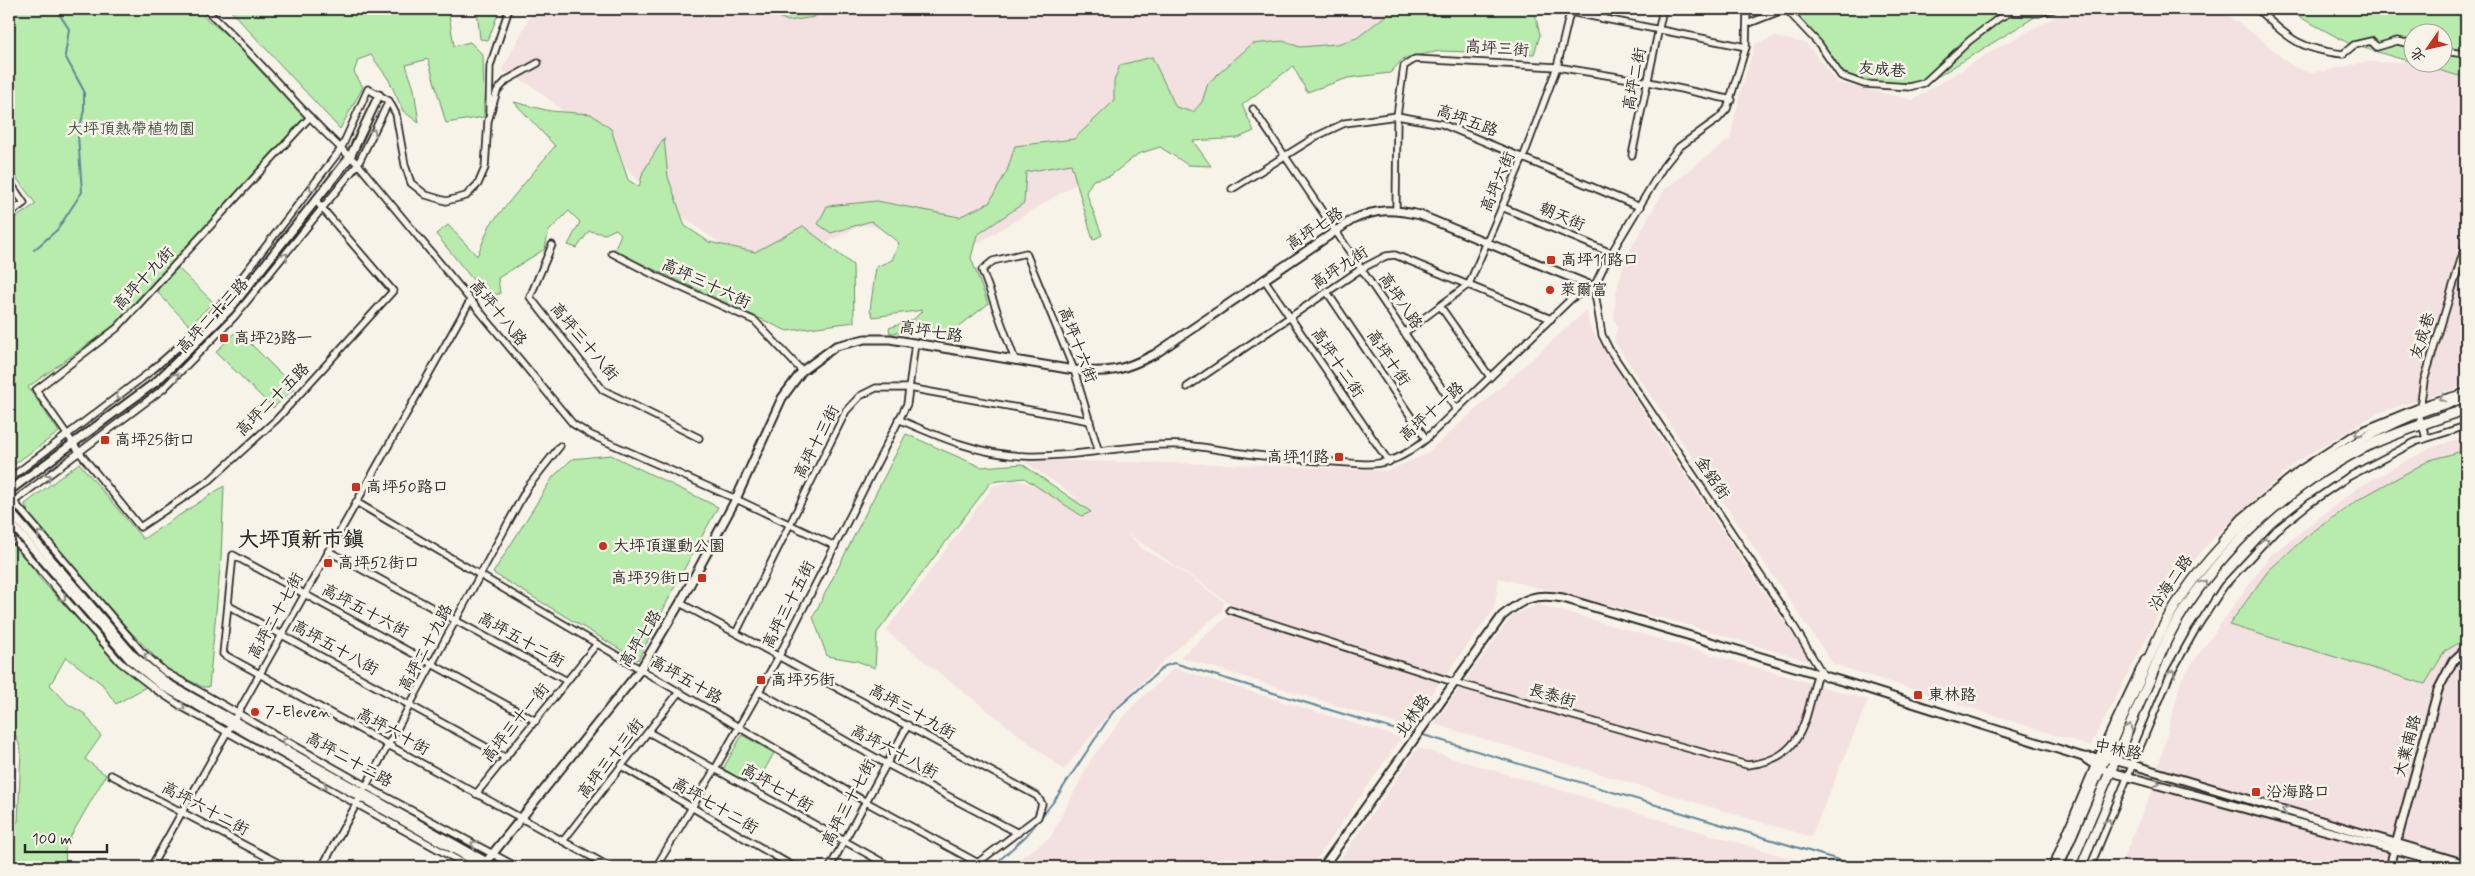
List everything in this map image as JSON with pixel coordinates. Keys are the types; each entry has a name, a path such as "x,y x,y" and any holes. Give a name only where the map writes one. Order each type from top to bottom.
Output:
{"main road":[{"name":"沿海二路","path":"2070,867 2102,768 2101,757 2168,618 2200,572 2260,509 2295,480 2359,441 2419,410 2466,399"},
{"name":"沿海二路","path":"2058,867 2102,768 2114,760 2176,622 2206,579 2242,538 2302,487 2330,467 2374,444 2422,424 2466,410"}],"street":[{"name":"高坪十八路","path":"204,9 231,32 310,117 358,164 573,424 591,435 736,499 835,546"},
{"path":"379,95 389,101 396,114 405,165 411,183 426,195 446,201 466,196 478,184 485,168 490,66 509,9"},
{"path":"1556,9 1746,47"},
{"name":"高坪二街","path":"1632,155 1649,82 1658,29 1664,9"},
{"path":"1594,287 1663,167 1679,147 1718,119 1727,110 1732,100 1746,47 1747,9"},
{"name":"友成巷","path":"1748,24 1786,10 1819,44 1841,76 1864,84 1909,87 1924,83 1969,41 1999,18 2011,12 2039,13 2054,9"},
{"path":"2257,9 2290,39 2321,52 2343,54 2354,45 2371,41 2377,48 2397,41 2402,42"},
{"name":"高坪六街","path":"1404,333 1469,284 1523,158 1557,67 1570,12"},
{"path":"2452,52 2466,54"},
{"name":"高坪三街","path":"1396,209 1397,116 1404,66 1415,59 1557,67 1649,82 1732,100"},
{"path":"488,121 497,92 507,80 538,63"},
{"name":"高坪二十三路","path":"9,479 151,372 192,335 222,303 341,149 368,89 379,95 350,157 228,310 157,381 9,491"},
{"name":"高坪二十三路","path":"11,504 163,389 235,316 358,164 389,101"},
{"name":"高坪八路","path":"1253,109 1456,409"},
{"name":"高坪五路","path":"1232,189 1284,156 1345,122 1397,116 1442,124 1640,207"},
{"name":"高坪十九街","path":"80,453 36,390 117,328 310,117"},
{"path":"9,181 24,203 9,214"},
{"name":"高坪二十五路","path":"80,453 140,527 210,480 277,419 393,291 324,208 316,201"},
{"name":"朝天街","path":"1502,207 1612,253"},
{"name":"高坪七路","path":"484,866 520,818 640,670 680,603 736,499 782,398 802,371 836,346 855,342 890,339 1074,370 1110,372 1131,366 1155,354 1335,230 1368,213 1396,209 1420,215 1594,287"},
{"name":"友成巷","path":"2426,438 2419,410 2426,373 2466,244"},
{"name":"高坪三十八街","path":"552,245 530,297 566,346 603,390 699,438"},
{"name":"高坪三十六街","path":"612,253 658,277 755,321 802,371"},
{"name":"高坪十六街","path":"1015,360 982,270 993,261 1026,253 1074,370 1098,449"},
{"name":"高坪九街","path":"1187,387 1361,269 1378,259 1395,255 1551,319"},
{"name":"高坪十二街","path":"1264,280 1388,462"},
{"name":"高坪十一路","path":"898,419 943,439 982,450 1024,456 1138,445 1184,445 1322,461 1375,465 1388,462 1412,451 1426,440 1572,298 1594,287"},
{"name":"金鋁街","path":"1594,287 1602,335 1609,349 1787,616 1825,678"},
{"name":"高坪十街","path":"1327,292 1426,440"},
{"name":"高坪二十七街","path":"151,867 470,301"},
{"path":"1440,306 1490,377"},
{"name":"高坪三十五街","path":"656,867 716,769 779,656 907,404 915,343"},
{"name":"高坪十三街","path":"736,633 846,411 860,396 876,388 909,388 1090,421"},
{"path":"2419,410 2466,392"},
{"path":"2090,867 2170,675 2194,632 2224,586 2276,530 2310,503 2348,477 2426,438 2466,426"},
{"name":"高坪二十九路","path":"322,867 434,664 527,488 560,446"},
{"name":"高坪二十二路","path":"9,496 11,504 141,651 165,672 233,724"},
{"name":"高坪五十路","path":"356,502 596,645 866,802 978,863"},
{"name":"高坪二十二路","path":"9,510 133,655 167,683 233,724 361,795 470,867"},
{"name":"高坪二十二路","path":"9,522 130,660 162,686 361,795 484,866 496,867"},
{"name":"高坪二十二路","path":"9,534 120,662 155,689 233,724"},
{"name":"高坪五十二街","path":"328,551 567,681"},
{"name":"高坪五十六街","path":"232,555 536,721"},
{"name":"高坪六十街","path":"232,555 229,606 223,654 610,867"},
{"name":"北林路","path":"1323,867 1453,682 1502,616 1523,600 1539,595 1563,598 1817,675"},
{"name":"高坪三十九街","path":"680,603 1037,796 1042,804 1038,817 972,867"},
{"name":"高坪五十八街","path":"229,606 506,758"},
{"name":"長泰街","path":"1230,610 1453,682 1748,765 1765,764 1782,756 1794,744 1805,718 1817,675"},
{"name":"高坪三十一街","path":"476,794 596,645"},
{"name":"大業南路","path":"2392,859 2438,690 2453,661 2466,649"},
{"path":"1817,675 2083,757"},
{"name":"高坪三十三街","path":"563,841 650,733 679,692"},
{"name":"高坪六十八街","path":"759,692 885,764 1018,832"},
{"name":"高坪三十七街","path":"830,867 908,725"},
{"name":"高坪七十街","path":"650,733 844,843 891,867"},
{"name":"中林路","path":"2083,757 2101,757 2133,765 2459,867"},
{"name":"中林路","path":"2083,757 2102,768 2466,864"},
{"name":"高坪七十二街","path":"623,767 794,867"},
{"name":"沿海二路","path":"2052,867 2102,768"},
{"name":"高坪六十二街","path":"111,775 286,867"},
{"name":"高坪二十二路","path":"361,795 517,867"}],"shaded area":[{"path":"534,9 1421,9 1352,51 1297,58 1087,177 977,244 862,225 765,274 650,194 611,150 535,88 502,70"},
{"path":"2070,9 2219,9 2258,37 2288,63 2301,70 2312,72 2325,71 2365,62 2402,62 2402,72 2452,72 2452,70 2466,73 2466,385 2377,413 2296,462 2216,535 2176,581 2090,746 1833,664 1614,341 1618,326 1614,320 1616,293 1625,259 1665,189 1730,139 1740,94 1755,44 1775,37 1806,43 1838,83 1913,100 1999,47"},
{"path":"1587,310 1589,326 1659,437 1811,662 1682,623 1499,578 1494,609 1407,727 1180,657 1237,608 1126,532 1143,549 1183,572 1224,602 1222,611 1172,653 1105,718 1064,770 886,631 993,486 1016,480 1079,499 1022,460 1259,465 1387,471 1426,454"},
{"path":"2466,438 2466,867 2142,867 2122,861 2152,791 2182,678 2269,557 2359,487 2432,447"},
{"path":"1538,604 1868,700 1811,837 1434,724 1512,616"},
{"path":"1174,668 1401,738 1311,867 1007,867 1050,838 1092,758 1132,707"},
{"path":"1418,748 1820,867 1335,867"}],"green space":[{"name":"大坪頂熱帶植物園","path":"9,9 194,9 227,35 304,118 113,326 28,387 59,432 9,468 9,222 36,204 9,168"},
{"path":"229,9 448,9 454,46 470,42 483,55 484,117 446,123 428,59 406,65 414,89 419,123 403,111 389,80 371,55 358,60 354,72 363,87 340,129"},
{"path":"477,9 500,9 488,40 480,39"},
{"path":"760,9 810,9 815,17 788,21"},
{"path":"1394,9 1534,9 1540,35 1534,54 1440,51 1404,58 1390,73 1348,78 1307,92 1293,66 1242,105 1254,131 1238,138 1193,141 1211,166 1188,165 1160,147 1138,154 1110,176 1093,180 1086,192 1102,235 1093,240 1071,164 1026,172 1024,203 977,235 971,258 988,304 953,331 890,333 889,328 914,319 923,310 873,317 870,310 876,267 892,260 899,243 871,221 831,233 818,224 827,206 877,201 959,217 989,203 1007,171 1015,146 1074,139 1114,101 1114,81 1120,65 1152,57 1176,107 1193,112 1202,102 1208,83 1252,44 1283,41 1300,47 1337,44 1357,38"},
{"path":"1790,9 2048,9 1932,80 1877,86 1842,73 1794,19"},
{"path":"2285,9 2466,9 2466,78 2446,72 2452,72 2452,22 2402,22 2402,59 2350,44"},
{"path":"514,102 550,111 591,114 611,129 628,180 639,187 643,172 664,138 668,177 685,226 709,242 755,252 803,226 853,265 854,322 787,331 614,251 621,234 616,229 605,234 589,231 577,248 568,245 580,222 569,211 548,232 545,249 498,278 500,294 485,295 436,234 448,225 477,256 490,225 555,146"},
{"path":"178,268 213,302 190,326 159,294 158,289"},
{"path":"237,330 295,388 273,408 216,352"},
{"path":"906,434 981,467 1022,464 1091,512 1082,516 1024,478 991,482 877,633 875,668 857,661 827,656 813,617"},
{"path":"2466,450 2466,639 2445,651 2425,684 2229,625 2268,571 2308,535 2361,498 2430,460"},
{"name":"大坪頂運動公園","path":"611,455 718,507 677,582 638,660 493,573 553,477 572,459"},
{"path":"79,463 143,539 224,486 221,558 209,687 203,687 168,670 129,630 30,517 25,504"},
{"path":"9,539 37,570 36,574 113,658 146,687 116,704 102,684 66,657 50,685 68,704 85,714 101,736 85,759 106,775 65,846 66,867 9,867 9,824 18,822 21,750 9,717"},
{"path":"742,735 774,753 755,787 723,769"}],"waterway":[{"path":"34,250 57,230 82,192 78,136 84,110 84,91 65,56 69,29 56,9"},
{"path":"992,867 1027,835 1054,801 1113,712 1165,666 1174,663 1393,729 1415,733"},
{"path":"1420,734 1862,867"}],"place":[{"name":"高坪11路口","path":"1551,260"},
{"name":"萊爾富","path":"1550,290"},
{"name":"高坪23路一","path":"224,338"},
{"name":"高坪25街口","path":"105,440"},
{"name":"高坪11路","path":"1339,457"},
{"name":"高坪50路口","path":"356,487"},
{"name":"大坪頂運動公園","path":"603,546"},
{"name":"高坪52街口","path":"328,563"},
{"name":"高坪39街口","path":"702,578"},
{"name":"高坪35街","path":"761,680"},
{"name":"東林路","path":"1918,695"},
{"name":"7-Eleven","path":"255,712"},
{"name":"沿海路口","path":"2256,792"}],"district":[{"name":"大坪頂新市鎮","path":"301,540"}]}
